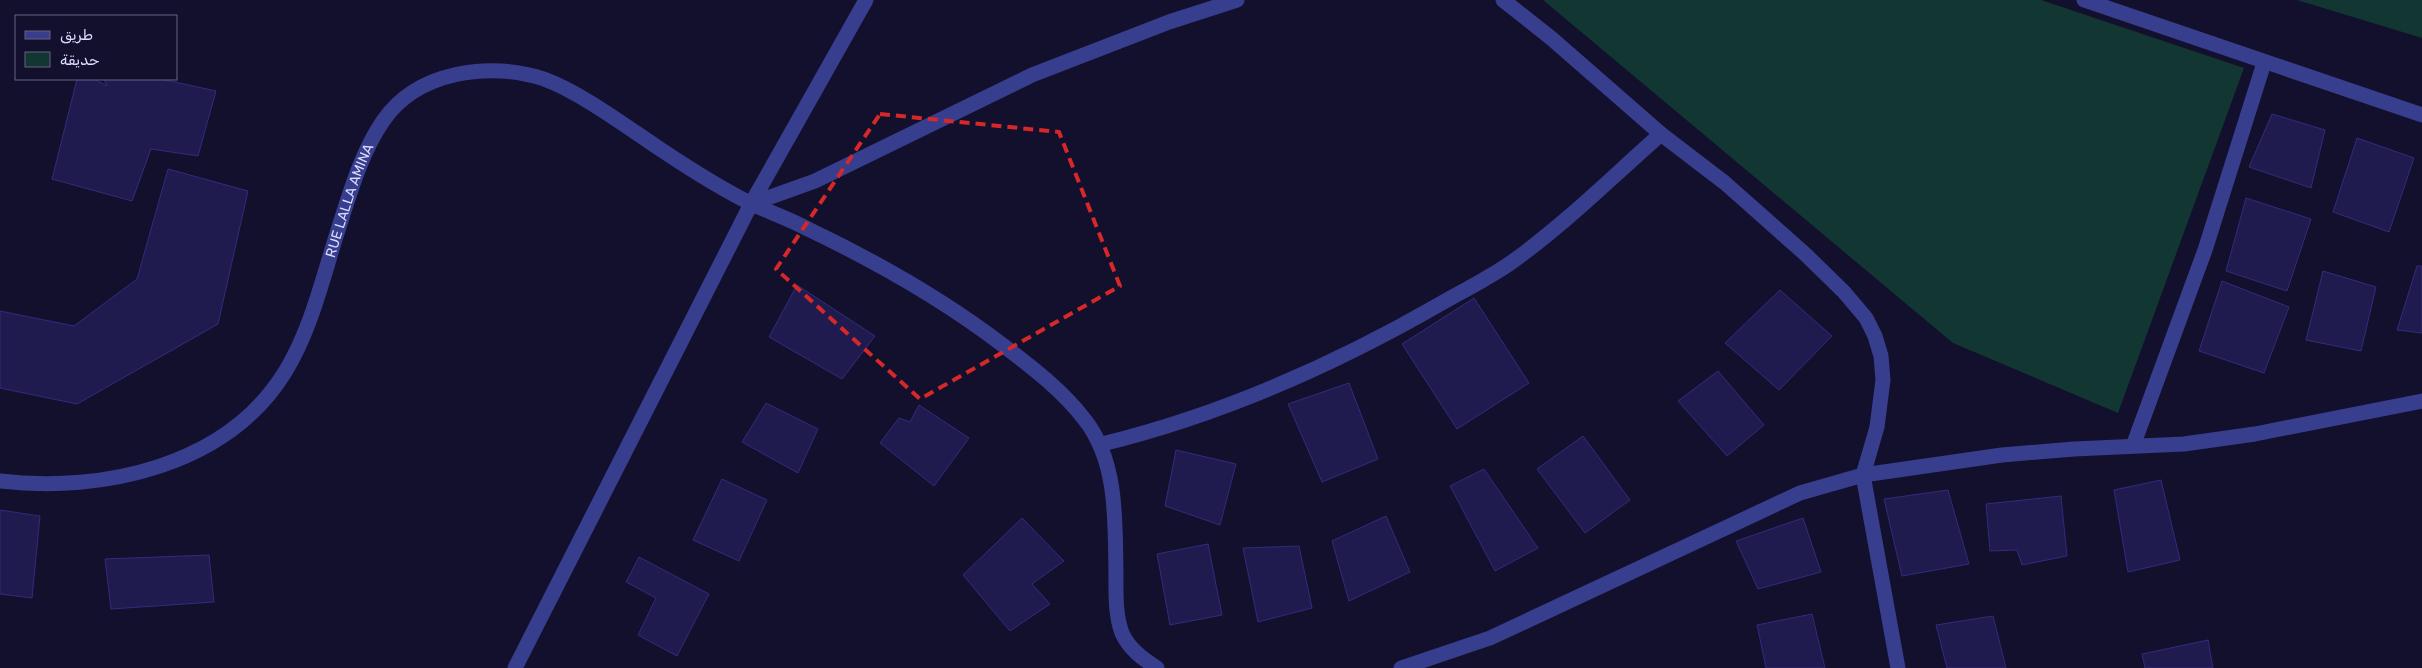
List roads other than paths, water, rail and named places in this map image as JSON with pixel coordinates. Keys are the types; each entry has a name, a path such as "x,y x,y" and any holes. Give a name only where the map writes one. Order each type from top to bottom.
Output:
{"street":[{"path":"515,668 751,204 866,0"},
{"path":"751,204 815,180 1032,75 1169,22 1237,0"},
{"path":"1503,0 1551,38 1661,134 1724,183 1804,253 1844,292 1866,318 1875,336 1881,356 1883,380 1877,427 1863,475 1898,668"},
{"path":"2084,0 2264,63 2422,115"},
{"path":"2133,446 2205,250 2264,63"},
{"name":"RUE LALLA AMINA","path":"0,480 79,482 158,468 223,437 245,421 269,394 286,370 302,338 351,191 370,143 384,119 398,103 438,79 492,70 522,73 548,80 604,112 698,174 751,204 859,255 936,297 1034,368 1085,419 1102,444"},
{"path":"1157,668 1143,659 1131,647 1123,636 1118,620 1111,484 1102,444 1158,430 1221,408 1380,339 1508,265 1564,220 1661,134"},
{"path":"1401,668 1490,638 1800,493 1863,475 2002,455 2184,444 2255,434 2422,401"}]}
